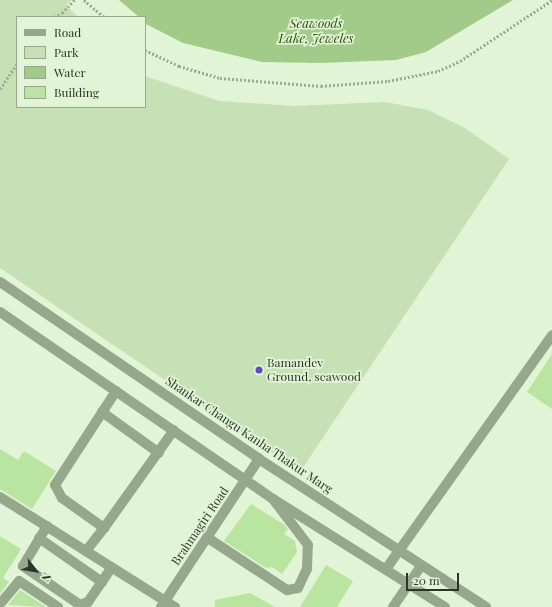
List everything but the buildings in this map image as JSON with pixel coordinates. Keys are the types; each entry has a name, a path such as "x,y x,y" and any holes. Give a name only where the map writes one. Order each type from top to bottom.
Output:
{"street":[{"name":"Shankar Changu Kanha Thakur Marg","path":"0,282 259,459 486,607"},
{"path":"0,312 273,499 445,607"},
{"path":"386,569 552,335"},
{"path":"104,528 62,498 55,485 116,391"},
{"path":"102,412 159,453"},
{"path":"86,551 159,453 174,430"},
{"name":"Brahmagiri Road","path":"163,604 259,459"},
{"path":"0,497 112,567 163,604 175,607"},
{"path":"208,538 287,590 298,588 307,569 308,545 273,499"},
{"path":"47,526 23,566 80,605 88,602 112,567"},
{"path":"39,538 102,582"},
{"path":"393,607 421,566"},
{"path":"0,606 19,582 58,607"}],"path":[{"path":"57,16 62,14 74,0"},
{"path":"84,0 103,16"},
{"path":"146,50 179,66 220,78 321,86 388,81 438,71 460,60 552,0"},
{"path":"0,89 16,65"}],"green space":[{"name":"Bamandev Ground, seawood","path":"0,0 71,0 66,5 77,16 16,16 16,108 146,108 146,76 219,101 294,106 385,102 428,110 465,128 509,159 300,472 0,268"}],"water":[{"name":"Seawoods Lake, Jeweles","path":"119,0 513,0 426,52 396,60 320,63 262,62 183,43 146,24 146,16 138,16"}],"place":[{"name":"Bamandev Ground, seawood","path":"259,370"}]}
